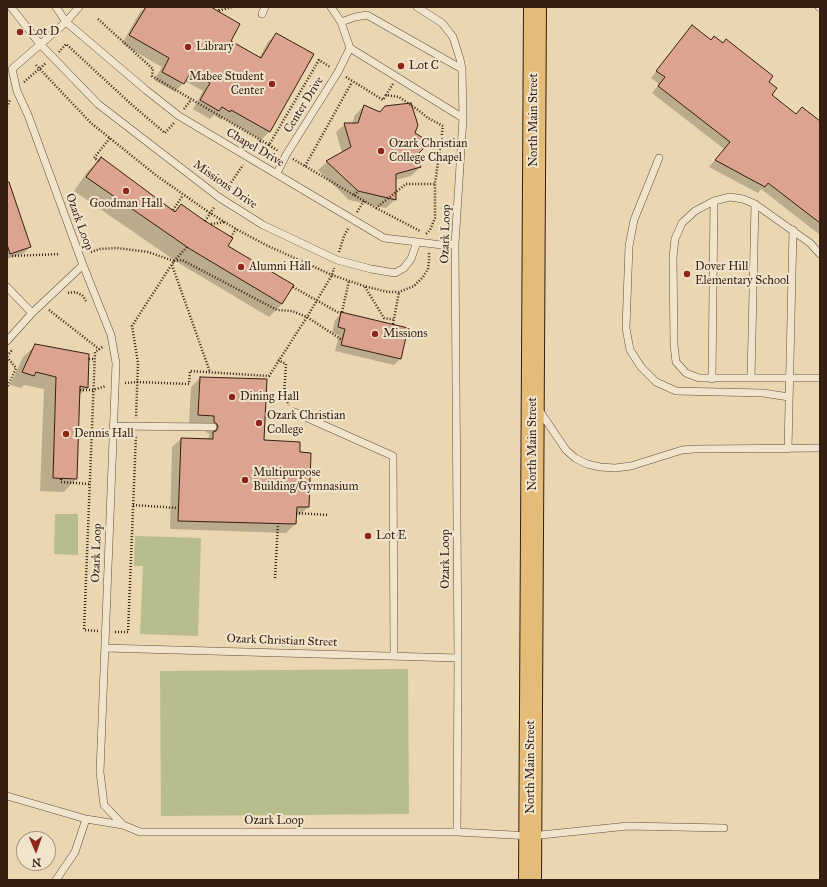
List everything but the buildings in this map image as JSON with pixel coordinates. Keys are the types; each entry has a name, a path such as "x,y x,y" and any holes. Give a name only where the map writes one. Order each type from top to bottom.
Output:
{"main road":[{"name":"North Main Street","path":"530,880 535,7"}],"lane":[{"name":"Missions Drive","path":"11,7 40,44 98,104 220,198 263,224 337,260 371,269 395,273 404,268 411,259 417,242"},
{"name":"Chapel Drive","path":"56,7 66,22 146,90 180,116 248,158 276,173 384,238 442,245 455,244"},
{"name":"Ozark Loop","path":"79,7 66,22 40,44 9,66 17,91 111,335 116,363 100,772 104,805 123,825 140,832 457,832 458,658 455,244 463,118 462,69 453,37 442,23 417,7"},
{"path":"330,7 341,22 350,48 463,118"},
{"path":"341,22 367,15 462,69"},
{"name":"Center Drive","path":"276,173 338,72 350,48"},
{"path":"658,158 634,220 629,246 626,328 630,350 641,367 656,382 676,391 763,393 789,397"},
{"path":"820,254 810,243 755,204 743,199 730,197 714,201 695,211 682,223 675,239 673,257 674,345 676,362 686,373 699,378 712,379 820,378"},
{"path":"712,379 714,201"},
{"path":"751,378 755,204"},
{"path":"788,448 793,230"},
{"path":"7,342 32,313 83,265"},
{"path":"7,287 32,313"},
{"path":"533,400 566,450 575,458 587,464 600,467 615,468 631,466 682,450 694,448 820,448"},
{"path":"294,412 393,456 394,656"},
{"path":"113,426 213,427"},
{"name":"Ozark Christian Street","path":"105,648 458,658"},
{"path":"7,796 86,819 123,825"},
{"path":"56,880 75,852 86,819"},
{"path":"457,832 531,836 628,826 724,828"}],"path":[{"path":"221,7 218,11 232,7"},
{"path":"98,19 152,69 152,76 376,208 418,231 426,233"},
{"path":"39,68 66,44 165,133 180,116 191,100"},
{"path":"269,145 319,60 383,100 398,77"},
{"path":"36,65 91,123 183,195 210,213"},
{"path":"305,166 352,82"},
{"path":"386,95 399,97 428,118 443,126"},
{"path":"7,107 10,99"},
{"path":"99,161 94,158 110,138"},
{"path":"205,221 260,140"},
{"path":"376,208 406,184 435,184"},
{"path":"354,195 358,191"},
{"path":"173,210 183,195"},
{"path":"138,382 189,384 190,371 269,376 332,275 344,236 364,200"},
{"path":"211,224 225,222"},
{"path":"231,236 236,229"},
{"path":"102,340 104,346 95,352 94,359 84,630 128,632 138,382 138,363 132,326 174,261 187,247"},
{"path":"91,252 100,249 117,248 148,252 174,261 182,260 277,310 292,311 307,317 342,340"},
{"path":"12,256 60,254"},
{"path":"172,264 210,372"},
{"path":"293,287 341,313 349,281"},
{"path":"364,286 384,318 395,320"},
{"path":"64,295 69,292 75,292 82,295 87,302"},
{"path":"393,324 395,320 399,292"},
{"path":"54,305 48,310 99,349"},
{"path":"7,388 16,368 7,357 17,345"},
{"path":"89,359 94,359"},
{"path":"278,360 286,364 284,396 294,412"},
{"path":"80,390 93,390"},
{"path":"61,479 61,482 90,484"},
{"path":"133,505 178,508"},
{"path":"296,513 328,515"},
{"path":"275,578 278,524"}],"green space":[{"path":"55,514 78,514 78,555 54,554"},
{"path":"135,536 201,538 198,636 140,634 143,566 134,566"},
{"path":"408,669 409,814 161,816 160,671"}],"place":[{"name":"Lot D","path":"20,32"},
{"name":"Library","path":"188,47"},
{"name":"Lot C","path":"401,66"},
{"name":"Mabee Student Center","path":"272,84"},
{"name":"Ozark Christian College Chapel","path":"381,151"},
{"name":"Goodman Hall","path":"126,191"},
{"name":"Alumni Hall","path":"241,267"},
{"name":"Dover Hill Elementary School","path":"687,274"},
{"name":"Missions","path":"375,334"},
{"name":"Dining Hall","path":"232,397"},
{"name":"Ozark Christian College","path":"259,423"},
{"name":"Dennis Hall","path":"66,434"},
{"name":"Multipurpose Building/Gymnasium","path":"245,480"},
{"name":"Lot E","path":"368,536"}]}
